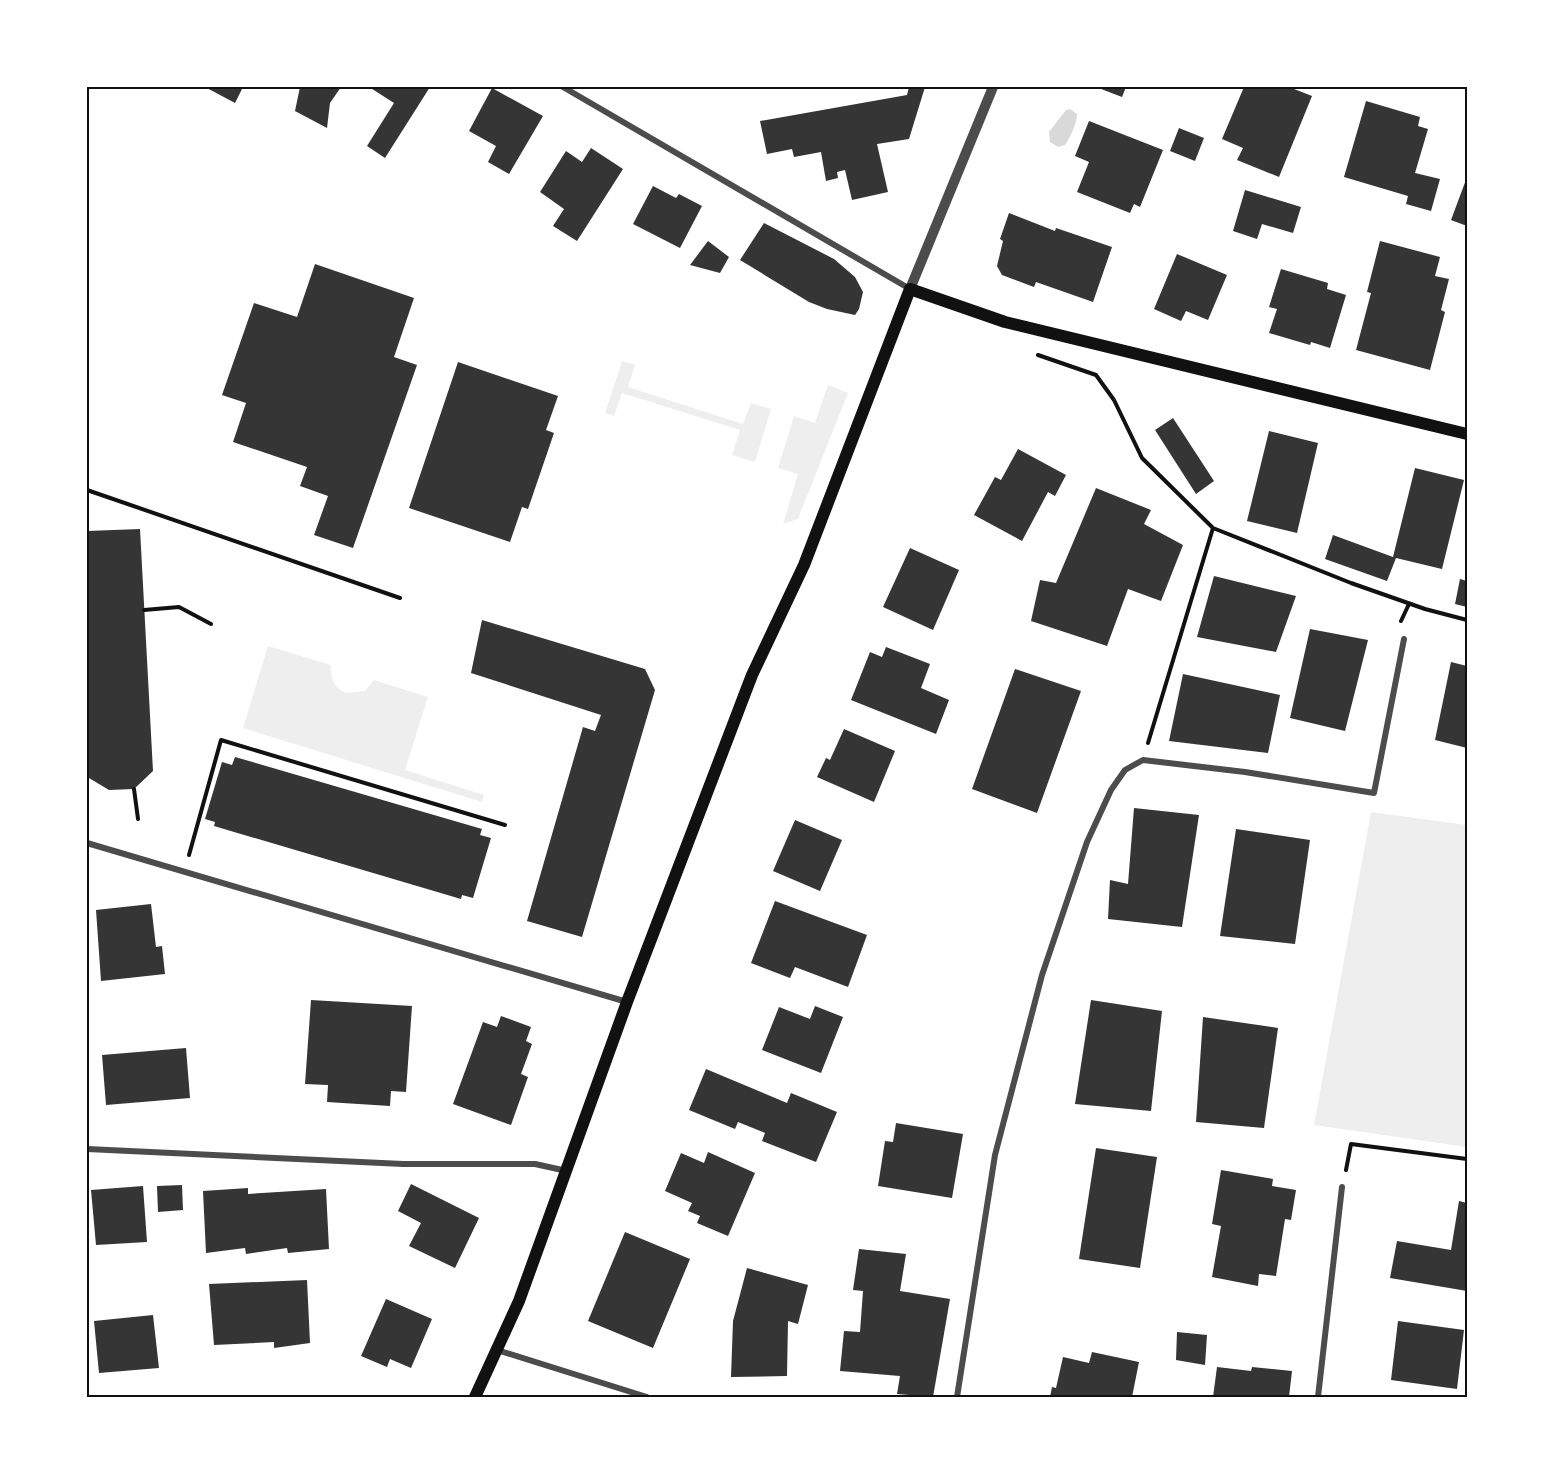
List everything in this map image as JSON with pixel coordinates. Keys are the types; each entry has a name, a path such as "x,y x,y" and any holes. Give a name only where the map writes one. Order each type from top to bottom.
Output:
{"main road":[{"path":"475,1397 519,1301 627,1002 752,675 804,565 910,289 1005,322 1467,434"}],"street":[{"path":"563,87 910,289 993,87"},
{"path":"957,1397 995,1155 1042,975 1087,842 1111,789 1125,770 1143,760 1245,771 1374,793 1404,639"},
{"path":"87,843 627,1002"},
{"path":"87,1149 403,1164 535,1164 567,1171"},
{"path":"1318,1397 1342,1187"},
{"path":"496,1349 646,1397"}],"path":[{"path":"1034,354 1096,375 1114,400 1142,458 1213,528 1351,583 1425,609 1467,620"},
{"path":"87,490 400,598"},
{"path":"1143,760 1213,528"},
{"path":"144,610 179,607 211,624"},
{"path":"184,871 221,740 505,825"},
{"path":"134,789 138,819"},
{"path":"1342,1187 1351,1144 1467,1159"}],"shaded area":[{"path":"1070,109 1077,114 1075,126 1065,145 1058,147 1050,142 1049,132 1066,110"},
{"path":"622,361 635,365 628,387 743,424 751,403 771,409 755,462 732,455 740,430 622,393 614,416 605,413"},
{"path":"828,385 848,393 798,519 783,524 798,474 778,468 794,416 815,423"},
{"path":"268,646 331,665 334,682 346,693 365,691 374,680 428,697 405,770 484,795 482,802 243,728"},
{"path":"1371,812 1467,825 1467,1147 1314,1125"}],"building":[{"path":"205,87 243,87 235,103"},
{"path":"300,87 341,87 330,103 327,128 295,111"},
{"path":"369,87 430,87 385,158 367,146 394,103"},
{"path":"909,87 925,87 909,139 877,144 888,192 852,200 845,170 837,172 838,178 826,181 821,152 794,157 792,149 767,154 760,121 907,95"},
{"path":"1096,87 1126,87 1122,97"},
{"path":"1244,87 1289,87 1312,96 1279,177 1237,160 1243,148 1222,139"},
{"path":"492,88 543,116 509,174 488,162 496,146 469,131"},
{"path":"1366,101 1420,117 1418,126 1428,129 1415,173 1440,179 1431,211 1406,204 1408,196 1344,177"},
{"path":"1089,121 1163,150 1140,207 1134,204 1130,213 1077,192 1089,162 1075,156"},
{"path":"1179,128 1204,138 1195,161 1170,151"},
{"path":"591,148 623,169 577,241 553,226 564,209 540,192 566,151 582,162"},
{"path":"1467,177 1467,226 1451,220"},
{"path":"653,186 676,198 679,194 702,206 680,248 633,224"},
{"path":"1245,190 1301,207 1293,233 1262,224 1257,239 1233,231"},
{"path":"1009,213 1055,231 1056,228 1112,247 1093,302 1036,282 1034,287 1002,275 997,266 1003,241 1000,239"},
{"path":"764,223 834,259 855,277 863,292 859,309 855,315 827,309 809,302 740,260"},
{"path":"708,241 729,257 720,273 690,265"},
{"path":"1380,241 1440,257 1435,276 1449,279 1441,310 1445,312 1430,370 1356,350 1371,293 1367,292"},
{"path":"1177,254 1227,275 1208,320 1186,311 1181,321 1154,309"},
{"path":"315,264 414,298 394,357 417,365 353,548 314,535 328,496 300,486 307,467 233,442 246,403 222,395 254,303 297,317"},
{"path":"1281,269 1328,283 1327,289 1346,295 1330,348 1311,342 1310,345 1269,333 1277,309 1269,307"},
{"path":"458,362 558,396 546,430 554,433 528,509 522,507 510,542 409,508"},
{"path":"1173,418 1214,481 1196,494 1155,430"},
{"path":"1269,431 1318,443 1297,533 1247,521"},
{"path":"1018,449 1066,475 1055,496 1048,492 1022,541 974,515 995,477 1001,480"},
{"path":"1415,468 1464,480 1442,569 1396,558 1387,581 1325,559 1333,535 1393,557"},
{"path":"1096,488 1151,510 1144,524 1183,545 1161,601 1128,589 1107,646 1031,621 1040,580 1056,583"},
{"path":"140,529 153,771 134,789 109,790 89,778 87,531"},
{"path":"910,548 959,570 933,630 883,607"},
{"path":"1214,576 1296,596 1276,652 1197,637"},
{"path":"1460,579 1467,581 1467,607 1455,604"},
{"path":"482,620 645,669 655,690 582,937 527,921 583,727 595,731 601,715 471,673"},
{"path":"1310,629 1368,640 1345,731 1290,718"},
{"path":"886,647 930,664 921,688 949,700 936,734 851,700 870,652 882,657"},
{"path":"1451,662 1467,666 1467,748 1435,740"},
{"path":"1015,669 1081,691 1037,813 972,789"},
{"path":"1183,674 1280,695 1268,753 1169,741"},
{"path":"844,729 895,751 874,802 817,777 826,758 830,760"},
{"path":"235,757 482,829 480,835 491,838 473,898 462,895 461,899 214,826 215,822 205,819 222,762 232,765"},
{"path":"1134,808 1199,815 1182,927 1108,919 1110,880 1128,884"},
{"path":"795,820 842,840 820,891 773,871"},
{"path":"1236,829 1310,840 1295,944 1220,936"},
{"path":"775,901 867,935 848,987 795,967 790,978 751,963"},
{"path":"151,904 156,947 162,946 165,974 101,981 96,910"},
{"path":"311,1000 412,1006 406,1092 391,1091 390,1106 327,1102 328,1085 305,1084"},
{"path":"1091,1000 1162,1011 1151,1111 1075,1104"},
{"path":"815,1006 843,1017 821,1073 762,1050 779,1007 810,1019"},
{"path":"501,1016 531,1027 526,1041 532,1044 521,1074 528,1077 511,1125 453,1104 483,1022 497,1027"},
{"path":"1203,1017 1278,1028 1264,1128 1196,1122"},
{"path":"186,1048 190,1098 106,1105 102,1055"},
{"path":"706,1069 787,1103 791,1093 837,1112 816,1162 762,1141 765,1133 738,1122 735,1129 689,1110"},
{"path":"896,1123 963,1134 952,1198 878,1186 885,1141 893,1142"},
{"path":"1096,1148 1157,1157 1140,1268 1079,1259"},
{"path":"708,1152 755,1173 728,1236 697,1223 700,1216 688,1211 692,1203 665,1191 681,1153 704,1163"},
{"path":"1221,1170 1273,1179 1272,1186 1296,1190 1291,1220 1285,1219 1276,1276 1259,1274 1258,1286 1212,1277 1221,1226 1212,1224"},
{"path":"411,1184 479,1218 455,1268 409,1246 421,1223 398,1211"},
{"path":"182,1185 183,1210 158,1212 157,1186"},
{"path":"143,1186 147,1242 96,1245 91,1190"},
{"path":"248,1188 248,1194 326,1189 329,1249 288,1253 287,1248 246,1254 245,1248 206,1253 203,1191"},
{"path":"1459,1201 1467,1203 1467,1291 1390,1278 1397,1241 1451,1250"},
{"path":"625,1232 690,1259 653,1348 588,1321"},
{"path":"859,1249 906,1254 900,1291 950,1299 933,1397 897,1394 900,1376 840,1371 844,1331 860,1332 863,1291 853,1290"},
{"path":"747,1268 808,1285 798,1324 788,1321 787,1376 731,1377 733,1321"},
{"path":"307,1280 310,1343 274,1348 274,1342 214,1345 209,1284"},
{"path":"386,1299 432,1319 411,1368 390,1359 387,1367 361,1356"},
{"path":"153,1315 159,1368 99,1373 94,1321"},
{"path":"1398,1321 1464,1330 1457,1389 1391,1380"},
{"path":"1177,1332 1207,1335 1205,1365 1176,1360"},
{"path":"1092,1352 1139,1362 1132,1397 1050,1397 1052,1387 1056,1388 1063,1357 1089,1363"},
{"path":"1217,1367 1251,1371 1252,1367 1292,1371 1289,1397 1213,1397"}]}
